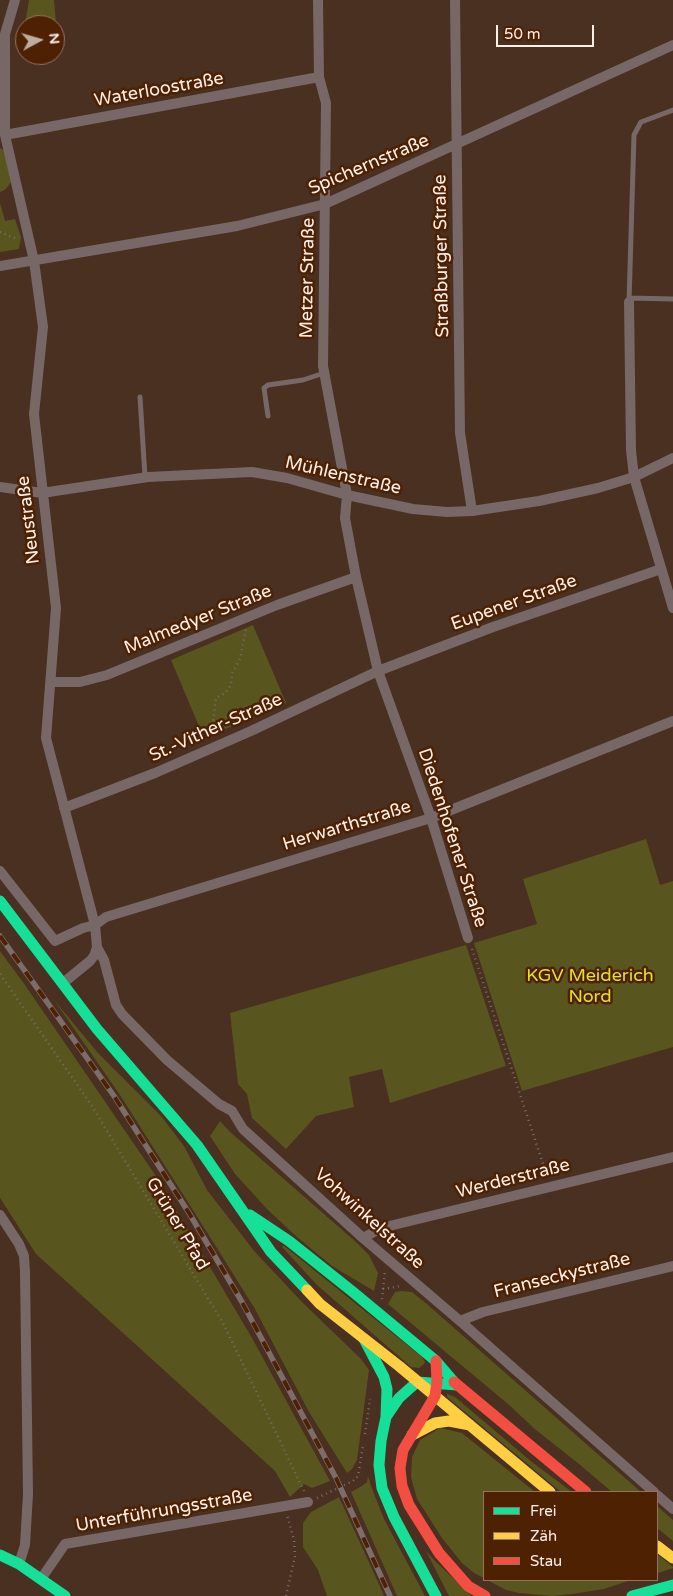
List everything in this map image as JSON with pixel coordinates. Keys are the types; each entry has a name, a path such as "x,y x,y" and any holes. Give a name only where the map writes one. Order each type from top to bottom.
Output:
{"main road":[{"path":"0,900 97,1029 197,1145 271,1252 314,1297 549,1491"},
{"path":"243,1210 289,1240 436,1361 457,1385 585,1491"},
{"path":"364,1339 384,1377 386,1389 386,1417 378,1465 382,1488 394,1517 436,1596"},
{"path":"436,1361 437,1382 435,1396 403,1450 400,1468 402,1486 409,1505 439,1553 468,1586 485,1596"},
{"path":"386,1417 399,1398 417,1382 457,1385"},
{"path":"411,1436 435,1423 449,1421 470,1425"},
{"path":"658,1547 673,1558"},
{"path":"0,1555 19,1564 66,1596"},
{"path":"656,1581 673,1595"},
{"path":"632,1596 673,1585"}],"street":[{"path":"0,46 5,36 15,0"},
{"name":"Metzer Straße","path":"318,0 319,77 326,103 323,357 324,373 347,495"},
{"name":"Straßburger Straße","path":"455,0 460,433 472,511"},
{"name":"Neustraße","path":"5,36 6,135 34,261 43,328 34,414 56,608 46,738 95,925 97,947"},
{"name":"Spichernstraße","path":"0,266 237,226 325,204 673,45"},
{"name":"Waterloostraße","path":"6,135 319,77"},
{"path":"630,300 631,450 634,477 673,608"},
{"name":"Mühlenstraße","path":"0,487 42,494 146,478 252,472 287,478 347,495 413,509 447,512 472,511 539,501 598,488 634,477 673,458"},
{"name":"Diedenhofener Straße","path":"347,495 346,518 356,577 378,671 431,818 468,938"},
{"name":"Eupener Straße","path":"378,671 493,627 661,569"},
{"name":"Malmedyer Straße","path":"51,682 80,682 107,675 245,618 356,577"},
{"name":"St.-Vither-Straße","path":"64,808 155,773 218,746 378,671"},
{"name":"Herwarthstraße","path":"0,871 55,941 83,928 95,925 106,917 431,818 673,721"},
{"path":"63,982 90,961 97,947"},
{"name":"Vohwinkelstraße","path":"97,947 104,960 116,1005 122,1014 167,1060 219,1104 232,1111 243,1129 386,1259 460,1320 653,1491"},
{"name":"Werderstraße","path":"363,1238 381,1228 673,1157"},
{"path":"0,1215 19,1244 24,1256 25,1272 28,1494 25,1545 19,1564"},
{"name":"Franseckystraße","path":"460,1320 482,1312 673,1266"},
{"path":"658,1496 673,1509"},
{"name":"Unterführungsstraße","path":"41,1578 66,1544 308,1502"}],"lane":[{"path":"673,110 641,122 634,135 630,300 673,299"},
{"path":"268,416 264,388 268,385 303,380 324,373"},
{"path":"140,397 146,478"}],"path":[{"path":"0,232 30,245"},
{"path":"218,746 212,730 216,698 225,693 231,685 232,673 240,659 246,628 245,618"},
{"name":"Diedenhofener Straße","path":"468,938 550,1186"},
{"name":"Grüner Pfad","path":"0,974 92,1106 224,1325 308,1502"},
{"path":"382,1299 386,1259"},
{"path":"383,1290 414,1283"},
{"path":"365,1435 371,1393"},
{"path":"308,1502 353,1481 358,1476 364,1444"},
{"path":"284,1507 294,1540 295,1556 286,1596"}],"green space":[{"path":"29,0 54,0 55,15 26,15"},
{"path":"0,148 4,150 11,182 6,189 0,192"},
{"path":"0,203 5,221 15,219 21,237 19,249 0,252"},
{"path":"253,625 286,703 204,738 171,660"},
{"name":"KGV Meiderich Nord","path":"646,839 660,885 673,881 673,1047 522,1091 474,943 537,924 523,879"},
{"name":"KGV Meiderich Nord","path":"466,945 506,1066 390,1103 382,1069 349,1077 354,1107 316,1116 286,1149 252,1118 247,1094 238,1084 230,1013"},
{"path":"0,951 156,1176 252,1338 330,1481 312,1488 304,1484 290,1497 275,1471 36,1254 0,1198"},
{"path":"54,1000 98,1053 161,1116 184,1146 207,1190 255,1252 302,1302 361,1359 369,1370 357,1460 352,1469 347,1473 309,1412 255,1309 120,1095"},
{"path":"220,1121 369,1255 378,1273 374,1291 332,1266 297,1237 268,1210 235,1174 210,1136"},
{"path":"283,1245 422,1357 425,1362 424,1364 419,1368 411,1367 317,1285 282,1247"},
{"path":"395,1292 412,1292 428,1305 640,1491 611,1491 388,1304"},
{"path":"447,1394 455,1397 532,1462 571,1491 560,1491 447,1397"},
{"path":"440,1428 462,1433 534,1491 483,1491 483,1578 462,1563 442,1538 417,1499 411,1477 412,1457 420,1440"},
{"path":"368,1476 384,1519 425,1596 397,1596 351,1492 367,1482"},
{"path":"339,1497 384,1596 327,1596 318,1570 303,1547 303,1523 311,1512"},
{"path":"658,1507 673,1520 673,1541 658,1529"},
{"path":"426,1551 435,1561 472,1596 449,1596"},
{"path":"658,1555 673,1567 658,1573"},
{"path":"489,1581 628,1581 604,1589 552,1596 506,1590"}],"railway":[{"path":"0,936 114,1096 189,1213 242,1302 336,1478 390,1596"}],"traffic: fast":[{"path":"0,901 97,1029 197,1145 271,1252 307,1290"},
{"path":"250,1215 289,1241 353,1292 436,1361 454,1382"},
{"path":"364,1339 384,1377 387,1389 386,1417 379,1465 382,1488 394,1517 436,1596"},
{"path":"386,1417 399,1398 417,1382 457,1385"},
{"path":"0,1555 19,1564 65,1596"},
{"path":"632,1596 673,1585"}],"traffic: slow":[{"path":"307,1290 320,1304 399,1366 549,1491"},
{"path":"412,1435 435,1423 449,1421 470,1425"},
{"path":"658,1547 673,1558"}],"traffic: jam":[{"path":"436,1361 437,1382 435,1396 403,1450 400,1468 402,1486 409,1505 439,1553 468,1586 485,1596"},
{"path":"454,1382 585,1491"}]}
